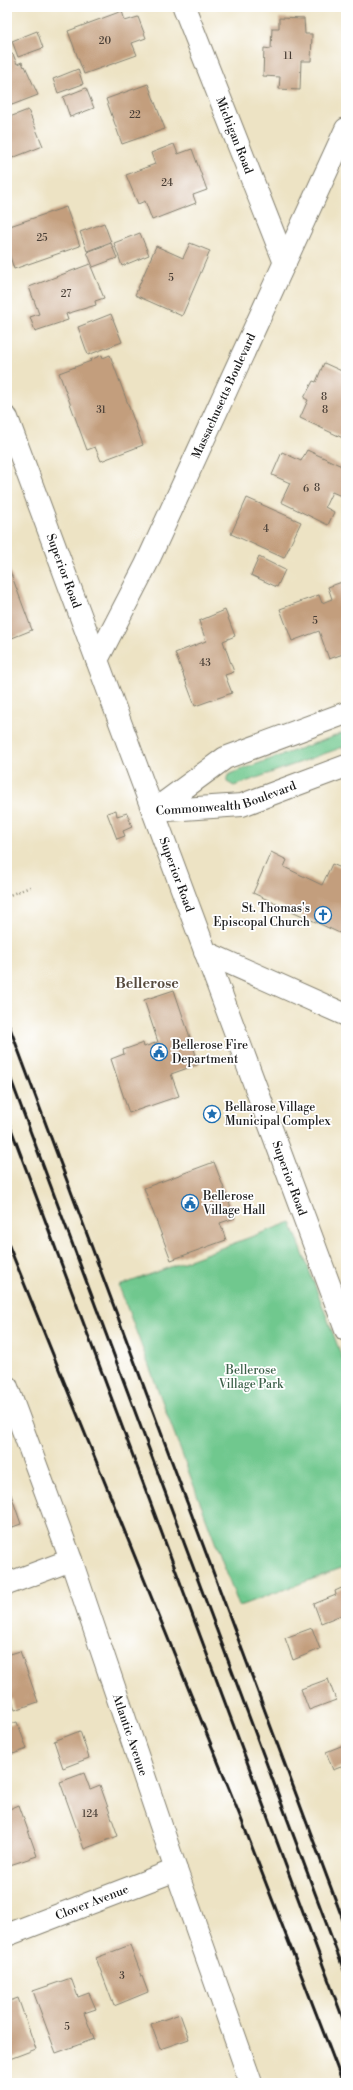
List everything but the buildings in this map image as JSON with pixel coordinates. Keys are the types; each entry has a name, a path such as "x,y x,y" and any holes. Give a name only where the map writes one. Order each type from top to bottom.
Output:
{"street":[{"name":"Michigan Road","path":"184,7 285,263"},
{"name":"Massachusetts Boulevard","path":"96,660 146,565 346,129"},
{"name":"Superior Road","path":"7,418 346,1330"},
{"name":"Commonwealth Boulevard","path":"153,811 225,758 346,713"},
{"name":"Commonwealth Boulevard","path":"153,811 242,805 346,766"},
{"path":"205,952 346,1016"},
{"name":"Atlantic Avenue","path":"7,1387 72,1560 176,1870 251,2083"},
{"path":"7,1584 72,1560"},
{"name":"Clover Avenue","path":"7,1935 176,1870"}],"path":[{"path":"7,896 30,887"}],"green space":[{"path":"346,732 346,746 234,786 227,782 227,777 232,773"},
{"name":"Bellerose Village Park","path":"291,1222 346,1368 346,1567 239,1606 119,1286"}],"railway":[{"path":"7,1020 346,1928"},
{"path":"7,1069 346,1976"},
{"path":"7,1118 346,2027"},
{"path":"7,1241 240,1816 343,2083"}],"place":[{"name":"St. Thomas's Episcopal Church","path":"323,915"},
{"name":"Bellerose Fire Department","path":"159,1052"},
{"name":"Bellarose Village Municipal Complex","path":"212,1114"},
{"name":"Bellerose Village Hall","path":"190,1203"}],"district":[{"name":"Bellerose","path":"147,983"}]}
